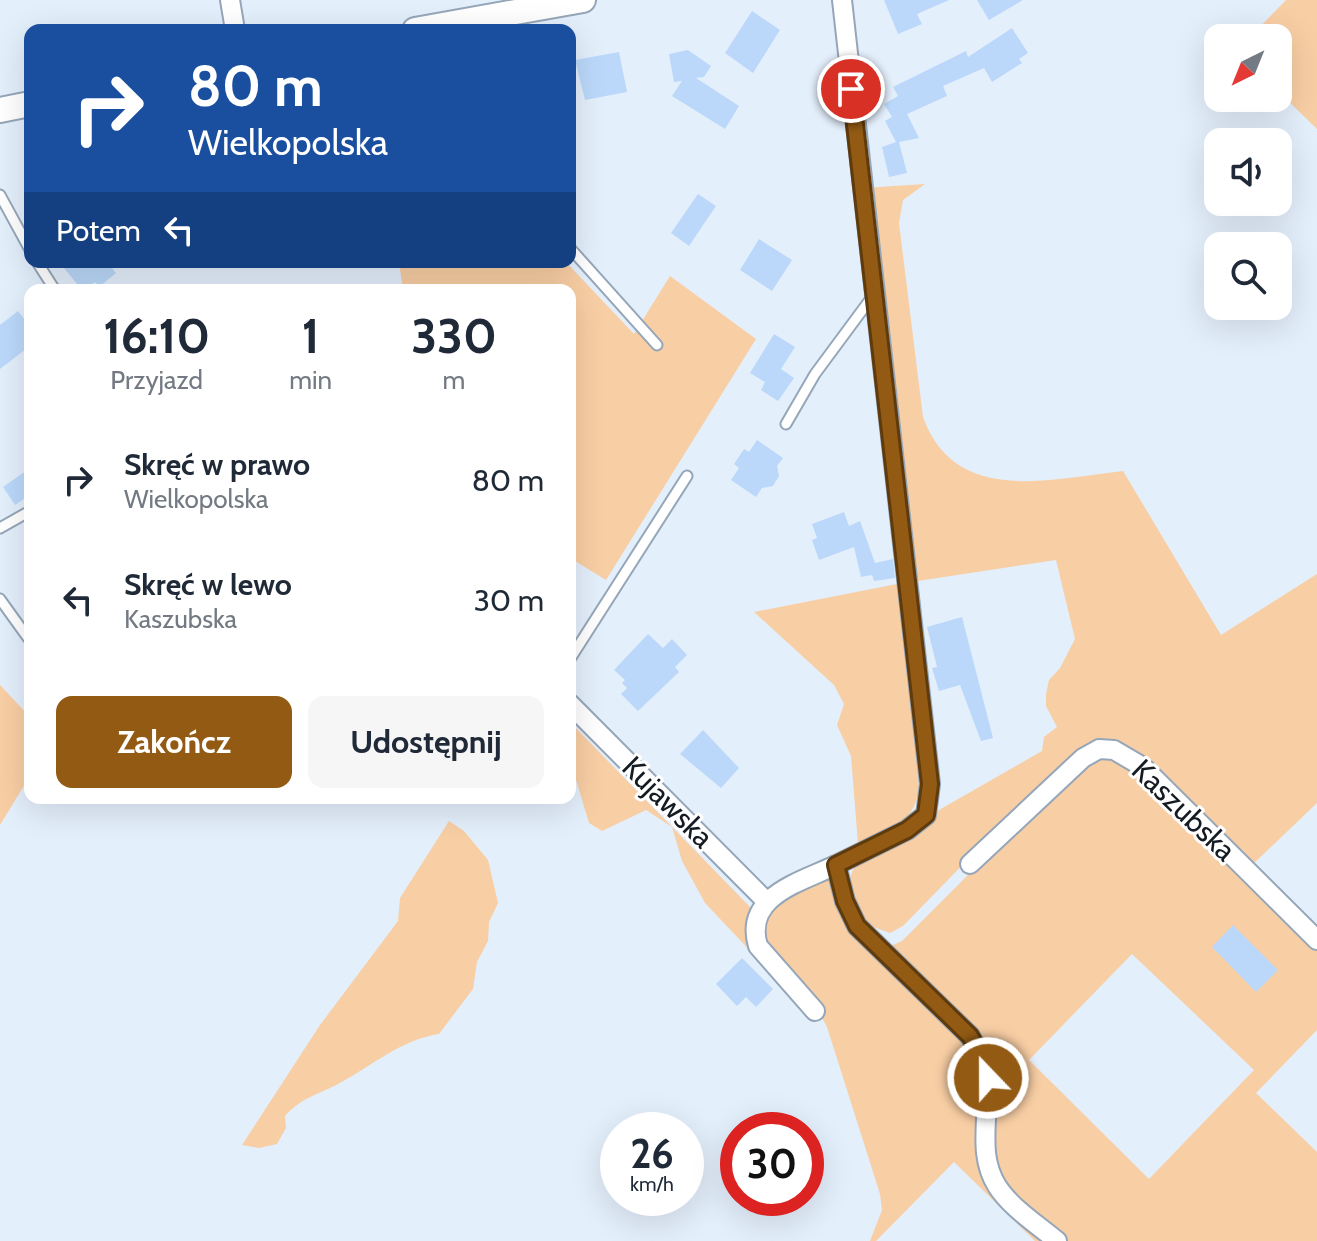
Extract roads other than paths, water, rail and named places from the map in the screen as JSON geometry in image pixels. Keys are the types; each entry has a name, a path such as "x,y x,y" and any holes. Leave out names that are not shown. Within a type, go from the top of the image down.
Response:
{"street":[{"path":"230,0 234,24"},
{"path":"470,24 583,0"},
{"path":"815,1011 758,946 754,933 756,918 765,900 907,830 926,815 930,784 872,297 842,0"},
{"path":"0,110 24,105"},
{"name":"Kujawska","path":"576,710 765,900"},
{"name":"Kaszubska","path":"970,864 1075,765 1099,749 1114,750 1125,754 1161,784 1317,940"},
{"path":"836,865 845,901 857,926 970,1036 980,1053 989,1091 986,1159 991,1175 999,1189 1057,1241"}],"lane":[{"path":"0,195 24,239"},
{"path":"576,255 657,345"},
{"path":"786,424 815,374 872,297"},
{"path":"576,650 687,476"},
{"path":"0,528 24,514"},
{"path":"0,599 24,631"}]}
